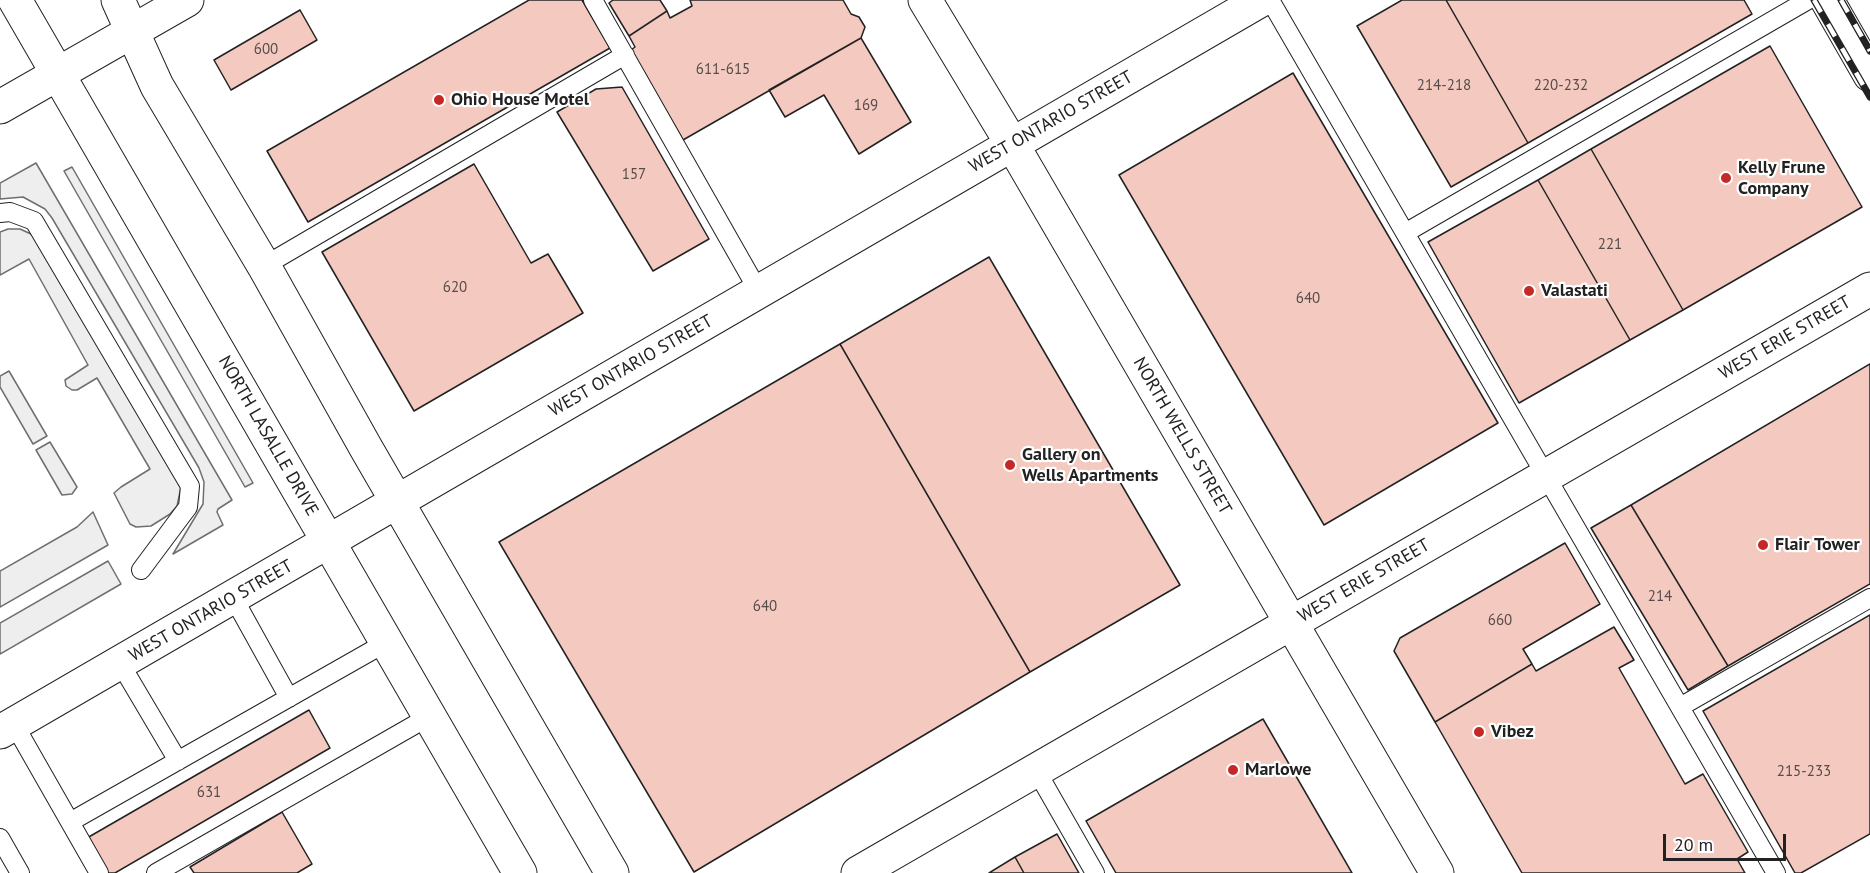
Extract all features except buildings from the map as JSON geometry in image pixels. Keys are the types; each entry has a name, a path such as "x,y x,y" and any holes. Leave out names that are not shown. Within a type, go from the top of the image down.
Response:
{"main road":[{"name":"NORTH LASALLE DRIVE","path":"15,0 520,873"},
{"path":"118,0 157,86 264,266 612,873"},
{"path":"0,107 187,0"},
{"name":"NORTH WELLS STREET","path":"925,0 1012,144 1437,873"},
{"name":"WEST ONTARIO STREET","path":"7,728 1261,0"},
{"path":"1827,0 1870,75"},
{"name":"WEST ERIE STREET","path":"858,873 1870,289"}],"lane":[{"path":"593,0 759,292"},
{"path":"1270,0 1776,873"},
{"path":"1405,233 1808,0"},
{"path":"264,266 625,56"},
{"path":"0,213 10,212 34,221 190,486 188,507 141,570"},
{"path":"233,597 289,698"},
{"path":"1680,707 1870,598"},
{"path":"70,822 387,642"},
{"path":"120,663 178,761"},
{"path":"156,873 430,716"},
{"path":"7,728 70,822 99,873"},
{"path":"1036,770 1095,873"},
{"path":"0,838 20,873"}],"shaded area":[{"path":"36,163 232,500 218,509 217,512 223,525 173,554 203,504 204,482 199,468 52,218 45,209 23,197 0,199 0,183"},
{"path":"72,167 253,483 245,487 64,171"},
{"path":"20,229 33,235 181,487 177,506 170,514 151,526 136,527 130,524 114,493 150,469 97,378 77,390 66,386 65,380 88,365 29,259 0,275 0,232"},
{"path":"9,371 47,436 33,444 0,387 0,376"},
{"path":"50,442 77,487 72,494 62,495 36,450"},
{"path":"93,512 108,545 0,607 0,571 77,527"},
{"path":"108,561 121,584 0,654 0,623"}],"railway":[{"path":"1814,0 1870,97"},
{"path":"1841,0 1870,51"}],"place":[{"name":"Ohio House Motel","path":"439,100"},
{"name":"Kelly Frune Company","path":"1726,178"},
{"name":"Valastati","path":"1529,291"},
{"name":"Gallery on Wells Apartments","path":"1010,465"},
{"name":"Flair Tower","path":"1763,545"},
{"name":"Vibez","path":"1479,732"},
{"name":"Marlowe","path":"1233,770"}]}
